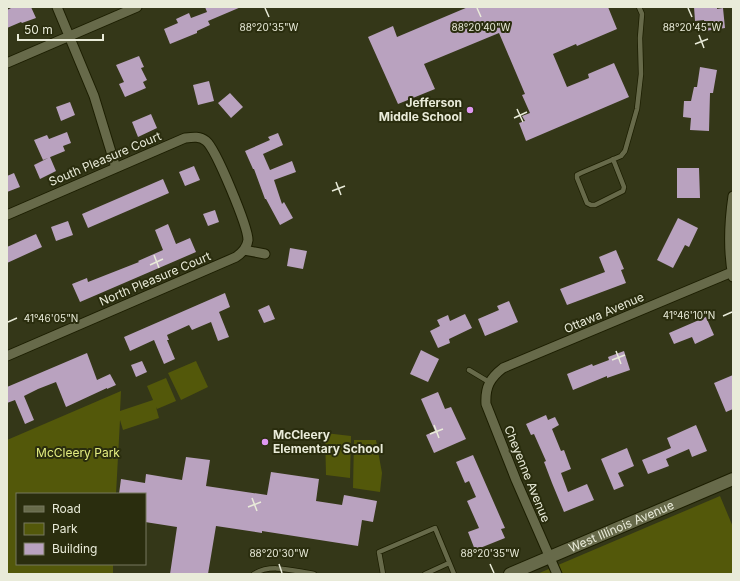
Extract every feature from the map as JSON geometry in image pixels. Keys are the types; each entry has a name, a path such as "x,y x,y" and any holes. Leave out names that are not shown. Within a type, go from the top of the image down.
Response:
{"main road":[{"name":"West Illinois Avenue","path":"510,574 733,479"}],"street":[{"path":"57,7 94,96 116,168"},
{"path":"7,63 137,7"},
{"name":"South Pleasure Court","path":"7,215 186,138 192,137 203,139 212,148 245,224 248,241 244,250"},
{"path":"732,275 730,252 731,209 733,196"},
{"path":"244,250 265,254"},
{"name":"North Pleasure Court","path":"7,356 236,257 244,250"},
{"name":"Ottawa Avenue","path":"489,382 495,373 503,368 732,275"},
{"name":"Cheyenne Avenue","path":"489,382 485,392 486,404 557,574"}],"lane":[{"path":"613,159 624,187 623,191 595,205 587,203 577,175 613,159 621,156 625,151 637,109 641,74 640,38 642,14 639,7"},
{"path":"469,370 489,382"},
{"path":"383,574 379,552 435,528 454,574"},
{"path":"425,574 450,563"},
{"path":"254,574 264,569 271,568 314,574"}],"green space":[{"path":"196,361 208,387 181,400 168,373"},
{"name":"McCleery Park","path":"166,378 176,401 157,409 156,407 159,418 123,430 120,420 116,493 16,493 16,565 113,565 113,574 7,574 7,440 121,391 120,411 153,400 147,386"},
{"path":"325,433 351,436 350,478 326,475"},
{"path":"354,440 376,440 382,473 380,492 353,488"},
{"path":"720,496 733,527 733,574 537,574"}],"building":[{"path":"13,7 31,7 36,18 7,28 7,10"},
{"path":"205,7 241,7 208,21 210,25 197,31 197,33 170,44 164,29 178,23 176,19 189,13 191,18 207,12"},
{"path":"468,7 608,7 617,29 577,46 576,44 553,54 567,87 589,78 588,74 614,63 629,97 526,141 519,123 525,121 522,116 530,113 522,95 525,94 499,33 424,64 435,89 398,104 368,37 393,26 397,37"},
{"path":"694,7 717,7 717,9 723,8 725,28 705,31 704,20 695,21"},
{"path":"139,56 144,67 141,68 147,80 143,82 146,88 125,97 119,84 124,82 116,65"},
{"path":"700,67 717,70 713,93 710,93 709,131 690,130 691,118 683,117 684,101 691,101 694,87 697,87"},
{"path":"209,81 214,101 198,105 193,85"},
{"path":"230,93 243,107 231,118 218,103"},
{"path":"70,102 75,115 61,121 56,107"},
{"path":"151,114 157,128 138,137 132,122"},
{"path":"67,132 71,143 63,146 65,151 43,160 34,140 47,135 49,139"},
{"path":"278,133 283,145 263,154 270,170 292,161 296,172 274,180 282,204 284,202 293,218 280,225 265,199 254,169 245,151 270,140 268,137"},
{"path":"50,157 56,171 40,179 34,165"},
{"path":"194,166 200,180 185,186 179,172"},
{"path":"677,168 699,168 700,198 677,198"},
{"path":"14,173 20,187 7,192 7,176"},
{"path":"163,179 169,193 88,228 82,214"},
{"path":"215,210 219,222 208,226 203,214"},
{"path":"678,218 698,228 689,247 685,245 673,268 657,260"},
{"path":"68,221 73,235 56,241 51,227"},
{"path":"168,224 176,244 190,238 196,252 80,302 72,284 87,278 88,282 139,262 138,261 163,250 155,230"},
{"path":"36,234 42,247 7,263 7,247"},
{"path":"290,248 307,251 303,269 287,266"},
{"path":"616,250 624,269 621,270 626,283 567,305 560,289 605,272 599,257"},
{"path":"225,293 230,307 219,312 229,337 218,341 211,322 192,330 189,325 167,335 169,340 167,340 175,359 164,364 154,340 130,351 124,337"},
{"path":"509,301 518,322 485,336 478,319 499,310 497,306"},
{"path":"269,305 275,319 264,323 258,310"},
{"path":"465,314 472,328 449,339 450,343 438,348 430,331 440,326 437,320 448,315 450,321"},
{"path":"706,317 714,335 695,344 692,337 674,344 669,333"},
{"path":"421,350 439,359 428,382 410,374"},
{"path":"624,351 630,370 607,378 607,376 573,390 567,374 592,364 593,366 609,360 608,357"},
{"path":"87,353 97,380 110,374 116,385 66,407 56,382 38,389 24,396 34,420 25,424 15,400 7,403 7,387"},
{"path":"142,361 147,372 136,377 131,365"},
{"path":"733,375 733,409 726,412 714,383"},
{"path":"438,392 445,409 451,407 466,439 434,453 426,435 435,431 421,399"},
{"path":"546,415 548,420 555,417 559,425 552,429 561,451 564,450 571,469 561,473 568,492 587,484 594,500 564,512 544,462 546,461 534,434 531,435 526,424"},
{"path":"696,425 707,451 692,457 689,449 666,459 669,466 648,474 642,460 671,448 667,438"},
{"path":"627,448 634,466 618,473 624,486 614,490 601,459"},
{"path":"473,455 505,528 501,529 505,538 475,550 468,532 479,528 467,501 476,497 469,481 465,483 456,462"},
{"path":"186,457 210,460 206,486 267,495 271,472 319,479 316,501 342,505 344,495 377,501 373,522 362,520 358,546 262,531 262,533 216,526 208,574 170,574 177,527 146,522 146,493 119,493 121,479 145,483 146,474 182,480"}],"place":[{"name":"Jefferson Middle School","path":"470,110"},
{"name":"McCleery Elementary School","path":"265,442"}]}
